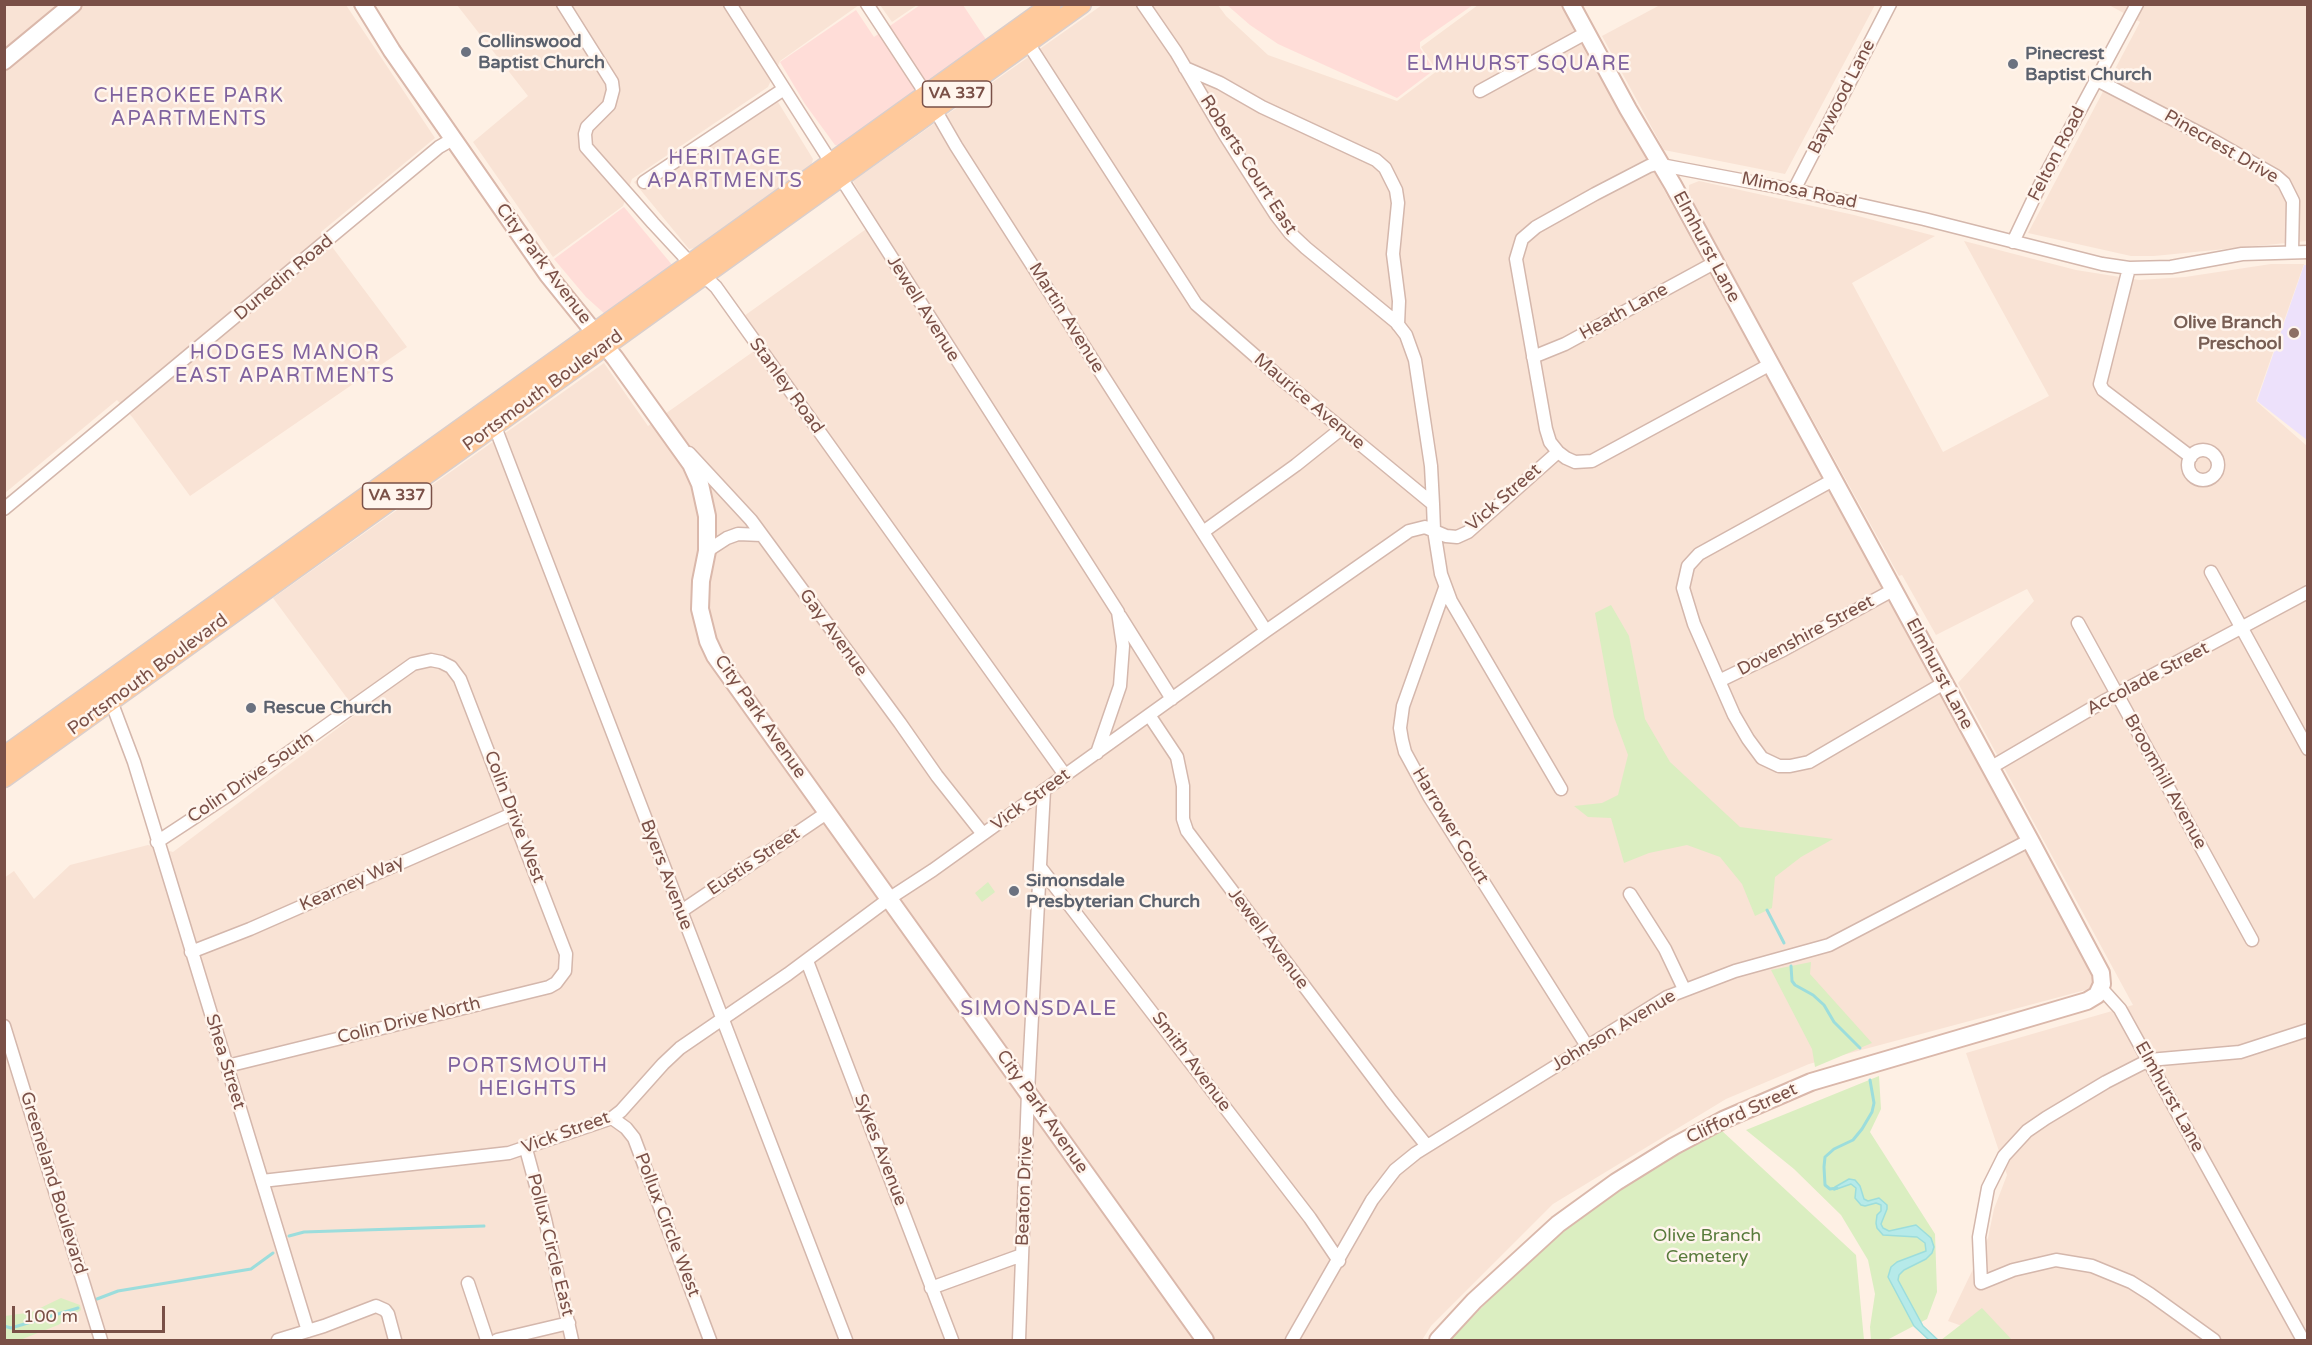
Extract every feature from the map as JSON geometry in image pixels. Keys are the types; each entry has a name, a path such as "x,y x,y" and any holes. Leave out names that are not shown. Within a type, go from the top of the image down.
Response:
{"main road":[{"name":"Portsmouth Boulevard","path":"1024,35 1052,4"},
{"name":"Portsmouth Boulevard","path":"4,756 105,694 1024,35 1082,4"},
{"name":"Portsmouth Boulevard","path":"4,778 105,694"}],"street":[{"path":"4,62 73,4"},
{"name":"City Park Avenue","path":"363,4 392,51 548,275 600,340 691,464 704,498 707,516 707,551 699,594 700,609 708,641 715,656 1205,1341"},
{"name":"Stanley Road","path":"563,4 612,82 613,90 609,105 587,127 584,140 586,147 716,287 1065,775"},
{"name":"Jewell Avenue","path":"730,4 1172,699"},
{"name":"Martin Avenue","path":"867,4 1266,631"},
{"name":"Roberts Court East","path":"1143,4 1290,233 1398,325 1406,335 1415,360 1431,466 1433,504"},
{"name":"Elmhurst Lane","path":"1571,4 2030,840 2101,973 2101,988 2120,1009 2303,1341"},
{"name":"Baywood Lane","path":"1794,190 1890,4"},
{"name":"Felton Road","path":"2013,242 2095,79 2137,4"},
{"path":"1480,91 1586,33"},
{"name":"Maurice Avenue","path":"1024,35 1196,304 1341,429 1433,504"},
{"path":"1185,68 1220,82 1262,107 1376,160 1385,168 1392,179 1398,203 1393,254 1399,301 1398,325"},
{"name":"Pinecrest Drive","path":"2095,79 2210,138 2276,176 2284,183 2293,201 2292,252"},
{"path":"644,182 784,89"},
{"name":"Dunedin Road","path":"4,509 439,147 453,139"},
{"name":"Mimosa Road","path":"1558,452 1550,442 1545,429 1516,259 1522,239 1536,227 1649,166 1661,165 1794,190 1919,217 2102,264 2129,268 2170,267 2242,254 2307,252"},
{"name":"Heath Lane","path":"1533,357 1565,344 1714,263"},
{"path":"2129,268 2100,384 2103,390 2191,457"},
{"name":"Vick Street","path":"261,1181 500,1155 526,1149 612,1118 680,1048 807,961 890,898 933,870 1409,531 1419,527 1434,530 1446,536 1457,537 1468,532 1558,452 1575,462 1592,461 1769,365"},
{"name":"Byers Avenue","path":"491,418 846,1341"},
{"path":"1203,532 1296,465 1341,429"},
{"name":"Gay Avenue","path":"674,440 705,468 762,535 937,776 983,834"},
{"path":"1833,480 1699,554 1688,567 1683,588 1694,624 1734,716 1758,753 1769,763 1790,766 1809,762 1944,683"},
{"path":"1433,504 1434,530 1445,588 1562,789"},
{"path":"707,551 727,537 750,533 762,535"},
{"path":"2211,572 2307,749"},
{"name":"Harrower Court","path":"1445,588 1403,706 1400,728 1403,746 1429,796 1587,1046"},
{"name":"Dovenshire Street","path":"1719,681 1783,650 1893,590"},
{"name":"Accolade Street","path":"1990,768 2117,694 2307,592"},
{"name":"Jewell Avenue","path":"1097,753 1120,686 1123,646 1118,612"},
{"name":"Broomhill Avenue","path":"2078,623 2252,940"},
{"name":"Colin Drive South","path":"157,842 239,788 413,664 431,660 441,662 457,674 462,684"},
{"name":"Colin Drive West","path":"462,684 565,950"},
{"name":"Shea Street","path":"105,694 134,762 308,1331"},
{"name":"Jewell Avenue","path":"1149,715 1177,757 1183,786 1183,819 1187,831 1427,1146"},
{"name":"Beaton Drive","path":"1019,1341 1028,1092 1044,790"},
{"name":"Eustis Street","path":"680,912 828,812"},
{"name":"Kearney Way","path":"191,952 512,814"},
{"name":"Johnson Avenue","path":"1292,1341 1383,1185 1410,1157 1667,997 1735,971 1830,945 2030,840"},
{"name":"Smith Avenue","path":"1040,867 1310,1218 1339,1261"},
{"path":"1630,894 1665,949 1684,990"},
{"name":"Colin Drive North","path":"227,1066 549,987 556,983 565,971 567,963 565,950"},
{"name":"Sykes Avenue","path":"807,961 952,1341"},
{"name":"Clifford Street","path":"1438,1341 1474,1301 1558,1224 1616,1182 1674,1146 1723,1120 1811,1082 2087,1001 2101,988"},
{"name":"Greeneland Boulevard","path":"4,1026 101,1341"},
{"path":"2214,1341 2131,1282 2092,1266 2056,1260 2013,1270 1981,1282 1978,1261 1981,1221 1988,1188 2004,1156 2028,1131 2106,1082 2149,1060 2240,1052 2307,1030"},
{"name":"Pollux Circle West","path":"612,1118 626,1128 633,1138 710,1341"},
{"name":"Pollux Circle East","path":"526,1149 545,1219 572,1341"},
{"path":"932,1288 1022,1256"},
{"path":"468,1284 487,1341"},
{"path":"278,1341 376,1306 388,1314 395,1341"},
{"path":"497,1341 568,1323"}],"shaded area":[{"path":"1562,4 2095,976 2093,988 1809,1064 1726,1099 1553,1204 1431,1326 1422,1340 5,1340 4,878 14,871 34,899 70,865 148,845 173,852 358,713 273,598 604,363 648,426 764,344 744,316 876,222 853,181 1102,5 1218,5 1226,16 1268,55 1397,101 1437,71 1421,47 1478,5"},
{"path":"5,5 346,5 435,138 321,232 407,347 190,496 133,418 117,400 5,493"},
{"path":"457,5 859,5 780,61 768,87 632,179 623,206 553,257 473,142 528,96"},
{"path":"880,5 917,5 892,22"},
{"path":"920,5 963,5 987,41 839,146 835,145 805,104 780,62 856,10 874,37"},
{"path":"1227,5 1473,5 1420,42 1420,48 1434,70 1397,98 1278,44 1250,25"},
{"path":"1660,5 1875,5 1785,174 1664,150 1602,36"},
{"path":"2109,5 2307,5 2307,241 2154,256 2131,256 2028,233 2140,22"},
{"path":"770,89 813,159 811,166 696,248 689,249 634,182"},
{"path":"1699,181 1854,215 1935,236 1852,283 1943,452 2049,396 1964,241 2076,270 2139,280 2185,277 2271,264 2304,264 2256,401 2307,446 2307,1340 1992,1340 1979,1332 1948,1321 1988,1238 1994,1209 2007,1175 1966,1053 2133,1005 1958,683 2034,601 2027,589 1936,635 1902,575 1899,576 1689,195 1689,185"},
{"path":"624,207 673,266 606,315 586,297 554,259"},
{"name":"Olive Branch Preschool","path":"2304,265 2308,265 2307,440 2257,401"}],"green space":[{"path":"1611,605 1629,636 1645,719 1670,762 1740,827 1833,839 1801,857 1775,877 1772,908 1755,916 1742,884 1720,857 1687,845 1649,853 1624,863 1611,818 1588,817 1574,806 1602,803 1618,795 1628,755 1614,717 1595,613"},
{"path":"988,882 995,892 982,902 975,893"},
{"path":"1811,962 1810,974 1872,1043 1815,1067 1812,1049 1771,970"},
{"path":"1879,1076 1881,1109 1870,1132 1935,1234 1937,1292 1927,1319 1887,1340 1871,1340 1870,1327 1875,1294 1868,1260 1841,1215 1794,1169 1746,1130"},
{"name":"Olive Branch Cemetery","path":"1721,1130 1856,1255 1864,1340 1450,1340 1536,1252 1635,1179"},
{"path":"61,1298 80,1305 81,1310 58,1325 20,1340 5,1340 5,1316 32,1312"},
{"path":"1982,1308 2012,1340 1941,1340 1954,1330"}],"water":[{"path":"1849,1179 1855,1180 1860,1186 1864,1199 1868,1201 1879,1198 1887,1205 1881,1224 1883,1228 1889,1231 1916,1225 1931,1238 1934,1247 1932,1253 1926,1259 1904,1270 1898,1280 1923,1326 1938,1340 1929,1340 1914,1326 1888,1277 1891,1267 1897,1262 1926,1251 1925,1243 1917,1237 1883,1235 1876,1223 1881,1205 1876,1203 1861,1205 1855,1198 1856,1188 1851,1184 1834,1190 1835,1187"}],"waterway":[{"path":"1767,910 1784,943"},
{"path":"1791,966 1792,981 1795,985 1813,995 1824,1005 1834,1022 1860,1048"},
{"path":"1837,1188 1830,1189 1825,1185 1825,1157 1834,1149 1853,1140 1872,1112 1874,1103 1870,1080"},
{"path":"289,1236 304,1232 484,1226"},
{"path":"97,1299 118,1291 251,1269 273,1253"},
{"path":"4,1326 11,1328 78,1308"}],"place":[{"name":"Collinswood Baptist Church","path":"466,52"},
{"name":"Pinecrest Baptist Church","path":"2013,64"},
{"name":"Olive Branch Preschool","path":"2294,333"},
{"name":"Rescue Church","path":"251,708"},
{"name":"Simonsdale Presbyterian Church","path":"1014,891"}],"district":[{"name":"ELMHURST SQUARE","path":"1519,65"},
{"name":"CHEROKEE PARK APARTMENTS","path":"189,108"},
{"name":"HERITAGE APARTMENTS","path":"725,170"},
{"name":"HODGES MANOR EAST APARTMENTS","path":"285,366"},
{"name":"SIMONSDALE","path":"1039,1009"},
{"name":"PORTSMOUTH HEIGHTS","path":"528,1078"}]}
